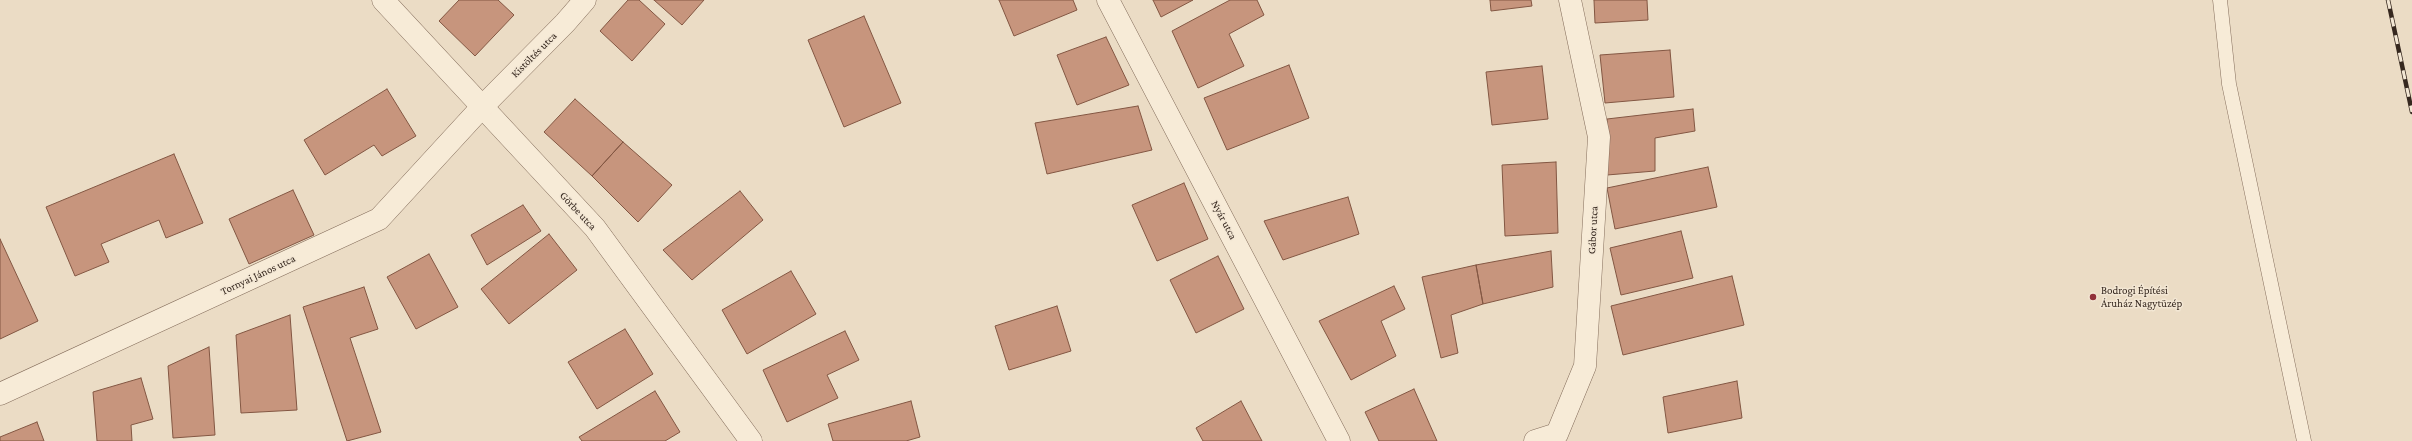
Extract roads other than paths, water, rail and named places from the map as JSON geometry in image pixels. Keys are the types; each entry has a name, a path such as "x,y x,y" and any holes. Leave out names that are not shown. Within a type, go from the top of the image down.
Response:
{"street":[{"name":"Görbe utca","path":"383,0 481,108 595,228 751,441"},
{"name":"Kistöltés utca","path":"481,108 565,23 585,0"},
{"name":"Nyár utca","path":"1108,0 1339,441"},
{"name":"Gábor utca","path":"1535,441 1557,434 1585,366 1599,137 1570,0"},
{"name":"Tornyai János utca","path":"0,394 379,219 481,108"}],"lane":[{"path":"2220,0 2229,84 2304,441"}],"railway":[{"path":"2388,0 2412,112"}],"place":[{"name":"Bodrogi Építési Áruház Nagytüzép","path":"2093,297"}]}
